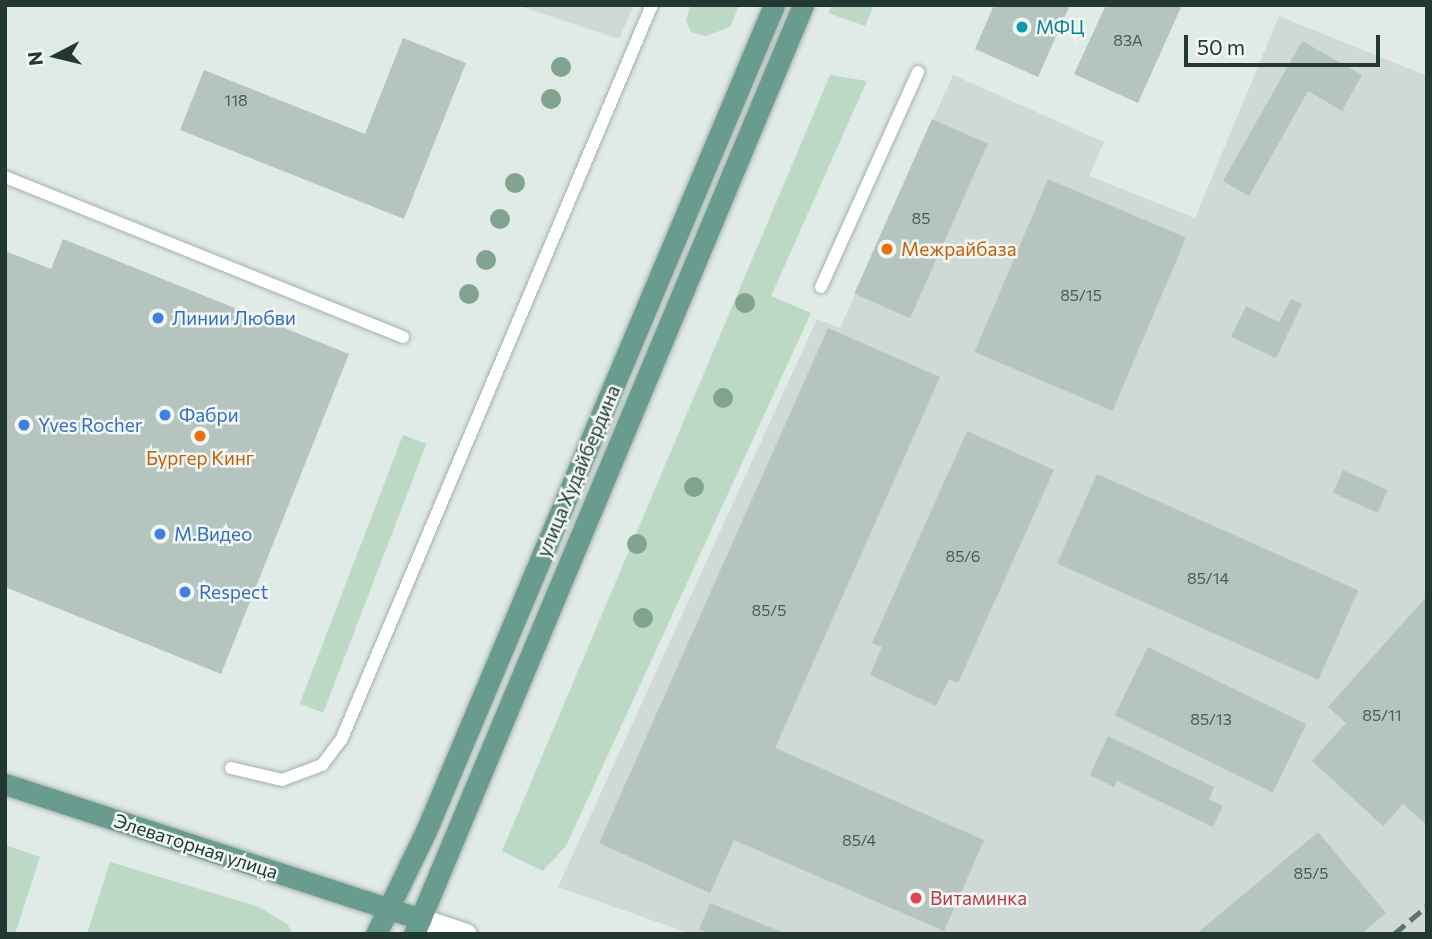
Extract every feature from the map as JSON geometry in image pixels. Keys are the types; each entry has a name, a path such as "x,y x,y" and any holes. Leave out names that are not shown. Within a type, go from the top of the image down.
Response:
{"main road":[{"name":"улица Худайбердина","path":"376,934 431,818 774,5"},
{"name":"улица Худайбердина","path":"417,926 803,5"},
{"name":"Элеваторная улица","path":"5,784 388,907 417,926"},
{"path":"417,926 466,934"}],"lane":[{"path":"230,768 282,779 322,765 342,738 652,5"},
{"path":"821,287 918,72"},
{"path":"5,177 403,337"}],"shaded area":[{"path":"517,5 634,5 619,39"},
{"path":"1279,16 1427,76 1427,934 691,934 558,887 817,319 840,328 953,75 1104,142 1089,176 1195,218"}],"green space":[{"path":"690,5 739,5 730,27 706,36 691,32 686,21"},
{"path":"832,5 874,5 865,26 828,13"},
{"path":"830,75 867,81 771,296 811,313 566,846 543,871 502,851"},
{"path":"403,435 426,444 323,713 300,704"},
{"path":"5,845 40,857 15,934 5,934"},
{"path":"110,862 259,907 287,924 293,934 87,934"}],"building":[{"name":"МФЦ","path":"994,5 1070,5 1038,77 975,49"},
{"path":"1106,5 1182,5 1138,103 1074,74"},
{"path":"403,38 466,63 404,219 180,130 204,70 365,134"},
{"path":"1302,41 1362,75 1342,111 1308,91 1249,196 1223,181"},
{"path":"932,119 988,144 910,318 854,293"},
{"path":"1048,179 1186,238 1113,411 975,352"},
{"name":"Фабри","path":"63,239 349,354 221,674 5,587 5,251 51,269"},
{"path":"1291,299 1302,304 1276,358 1231,337 1246,306 1279,322"},
{"path":"828,328 940,377 775,748 984,840 944,931 734,840 710,893 599,843"},
{"path":"967,431 1054,470 958,683 949,679 936,706 870,675 882,647 872,643"},
{"path":"1343,470 1388,490 1378,513 1333,493"},
{"path":"1097,474 1358,590 1318,680 1057,564"},
{"path":"1427,596 1427,825 1403,804 1383,826 1312,761 1346,723 1328,707"},
{"path":"1148,647 1306,724 1273,792 1115,715"},
{"path":"1108,736 1214,787 1209,799 1223,806 1213,827 1117,781 1114,787 1090,775"},
{"path":"1318,832 1386,913 1361,934 1196,934"},
{"path":"710,903 787,934 710,934 699,929"}],"railway":[{"path":"1394,934 1427,906"}],"place":[{"name":"МФЦ","path":"1022,27"},
{"name":"Межрайбаза","path":"887,249"},
{"name":"Линии Любви","path":"158,318"},
{"name":"Фабри","path":"165,415"},
{"name":"Yves Rocher","path":"24,425"},
{"name":"Бургер Кинг","path":"200,436"},
{"name":"М.Видео","path":"160,534"},
{"name":"Respect","path":"185,592"},
{"name":"Витаминка","path":"916,898"}]}
